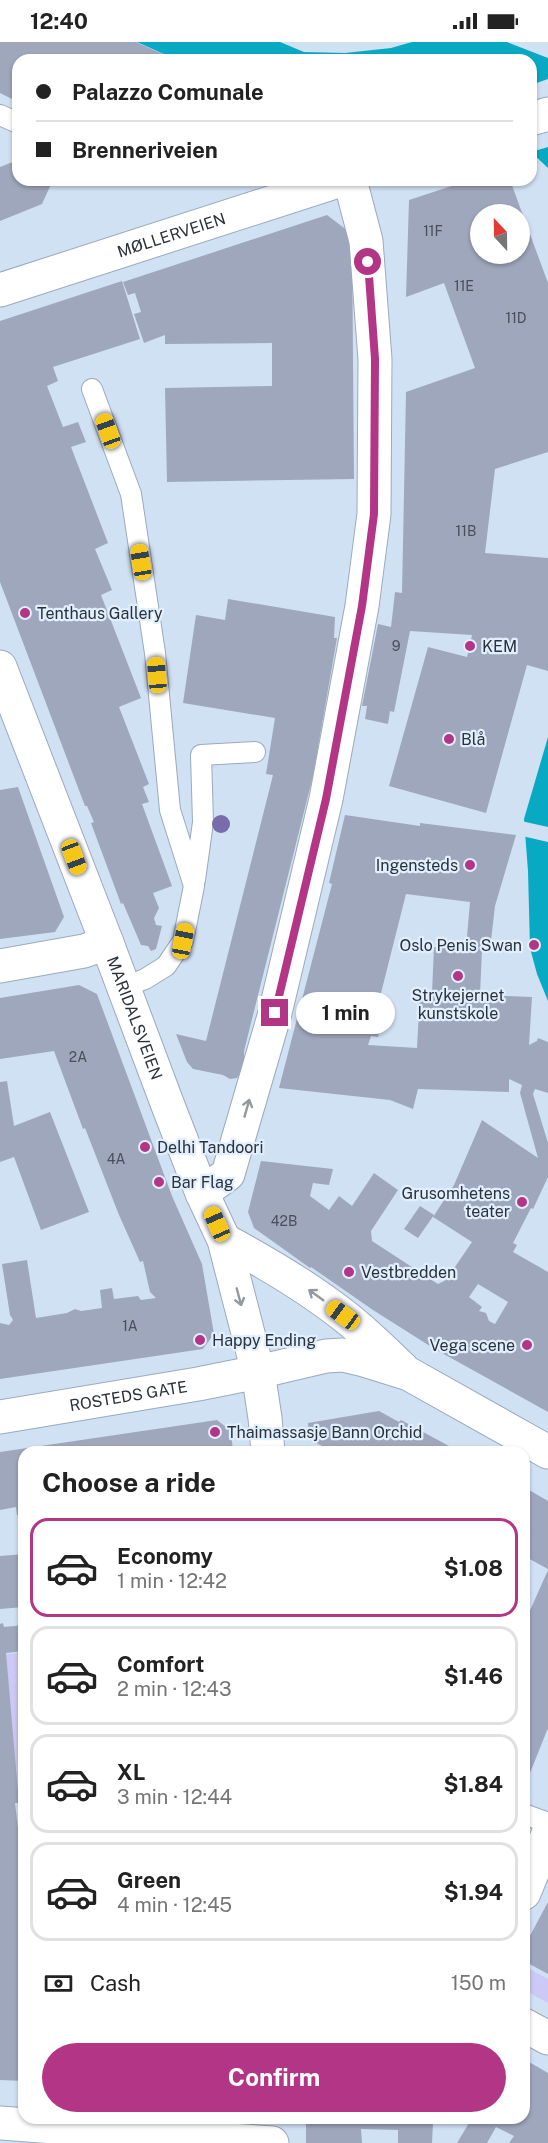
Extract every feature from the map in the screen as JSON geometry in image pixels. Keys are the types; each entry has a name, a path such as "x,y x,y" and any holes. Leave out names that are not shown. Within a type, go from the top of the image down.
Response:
{"street":[{"path":"202,1192 216,1185 228,1174 275,1013 326,799 362,606 374,514 375,359 366,242 352,186"},
{"name":"MØLLERVEIEN","path":"0,290 291,188"},
{"name":"MARIDALSVEIEN","path":"0,668 202,1192 224,1240 258,1372 267,1446"},
{"path":"0,966 84,951 107,943"},
{"path":"224,1240 271,1265 309,1290 343,1315 409,1374 548,1452"},
{"name":"ROSTEDS GATE","path":"0,1417 198,1384 308,1359 344,1355 409,1374"},
{"path":"530,1878 548,1834"},
{"path":"530,2028 548,2038"},
{"path":"0,2123 272,2143 273,2124"}],"lane":[{"path":"92,389 131,494 155,653 171,810 194,886"},
{"path":"124,987 145,979 166,966 183,941 203,822 201,755 255,752"},
{"path":"530,1816 548,1823"}],"shaded area":[{"path":"18,1653 18,1800 14,1801 3,1655"},
{"path":"16,1827 18,1827 18,1944 15,1928"},
{"path":"530,1969 548,1979 548,2003 530,1993"}],"water":[{"path":"137,42 280,42 304,52 345,53 391,48 412,42 507,42 548,58 548,168 537,158 537,54 164,54"},
{"path":"548,737 548,1001 530,948 524,819"}],"pier":[{"path":"548,79 548,147 537,150 537,83"},
{"path":"521,821 548,827 548,842 522,836"}],"building":[{"path":"0,42 136,42 163,54 12,54 12,99 0,93"},
{"path":"12,162 12,186 50,186 42,204 0,221 0,167"},
{"path":"452,186 512,186 519,204 470,204 470,264 530,264 530,234 548,283 548,452 495,469 485,553 548,558 548,671 527,665 486,813 389,786 428,647 467,657 472,635 410,631 394,712 390,711 388,724 365,719 367,706 362,706 378,624 391,627 395,592 402,593 406,392 475,368 444,283 406,297 409,200"},
{"path":"327,215 352,234 354,479 167,482 165,388 272,386 272,343 165,344 165,335 144,343 134,314 141,312 135,293 128,295 123,282"},
{"path":"122,281 140,339 53,367 58,381 47,386 63,427 78,422 86,442 71,447 108,543 95,549 112,590 101,595 141,698 119,707 149,784 143,787 149,802 142,804 172,886 153,893 159,908 154,918 156,925 162,926 156,949 151,951 148,946 141,945 123,903 121,904 91,823 94,822 85,806 0,582 0,321"},
{"path":"228,599 335,617 334,638 337,638 313,776 244,1051 244,1060 240,1074 237,1078 230,1079 223,1075 193,1069 187,1062 176,1034 206,1041 273,775 266,774 275,718 183,703 196,615 225,620"},
{"path":"18,787 64,917 55,932 0,939 0,790"},
{"path":"345,815 420,826 420,823 516,835 495,906 490,949 482,949 480,995 532,997 529,1045 538,1038 548,1042 548,1093 535,1089 533,1094 548,1143 548,1177 513,1243 517,1245 513,1252 548,1272 548,1412 433,1348 310,1268 254,1228 248,1212 261,1161 333,1169 329,1185 313,1183 310,1196 329,1210 339,1196 352,1206 374,1173 398,1190 371,1231 372,1241 438,1284 446,1280 472,1242 433,1217 454,1185 482,1120 538,1158 520,1093 522,1085 509,1079 509,1092 418,1089 413,1109 390,1100 279,1088 332,884 329,883","holes":["406,894 470,902 466,948 434,947 432,993 420,993 417,1048 368,1045 371,1036 378,1037 386,1003 379,1001","478,1284 508,1302 495,1324 489,1321 486,1313 479,1311 482,1307 469,1297"]},
{"path":"79,985 97,994 172,1196 202,1264 214,1334 203,1349 0,1379 0,1323 9,1325 13,1320 10,1315 2,1264 27,1260 36,1318 67,1313 75,1309 81,1311 102,1308 100,1290 112,1288 114,1299 138,1296 141,1300 156,1298 150,1292 143,1261 140,1262 119,1215 54,1051 0,1059 0,998"},
{"path":"7,1081 14,1126 50,1112 89,1212 41,1230 14,1157 0,1162 0,1082"},
{"path":"420,1206 434,1215 418,1238 404,1229"},
{"path":"379,1411 449,1446 322,1446 309,1439 308,1423"},
{"path":"217,1420 231,1431 232,1446 41,1446"},
{"path":"18,1449 18,1515 16,1507 0,1510 0,1452"},
{"path":"530,1490 548,1501 548,1569 530,1559"},
{"path":"18,1554 18,1608 0,1609 0,1556"},
{"path":"548,1570 548,1728 530,1773 530,1610"},
{"path":"3,1623 4,1627 18,1626 18,1652 6,1653 18,1791 18,1803 15,1803 18,1828 18,2081 0,2080 0,1624"},
{"path":"548,1902 548,1974 530,1964 530,1936"},
{"path":"530,2062 548,2073 548,2143 509,2143 514,2136 496,2127 487,2143 457,2143 468,2124 530,2124"},
{"path":"306,2124 433,2124 432,2143 398,2143 398,2130 361,2129 362,2143 306,2143"}],"place":[{"name":"Tenthaus Gallery","path":"25,613"},
{"name":"KEM","path":"470,646"},
{"name":"Blå","path":"449,739"},
{"name":"Ingensteds","path":"470,865"},
{"name":"Oslo Penis Swan","path":"534,945"},
{"name":"Strykejernet kunstskole","path":"458,976"},
{"name":"Delhi Tandoori","path":"145,1147"},
{"name":"Bar Flag","path":"159,1182"},
{"name":"Grusomhetens teater","path":"522,1202"},
{"name":"Vestbredden","path":"349,1272"},
{"name":"Happy Ending","path":"200,1340"},
{"name":"Vega scene","path":"527,1345"},
{"name":"Thaimassasje Bann Orchid","path":"215,1432"}],"route":[{"path":"275,1013 326,799 362,606 374,514 375,359 368,262"}]}
